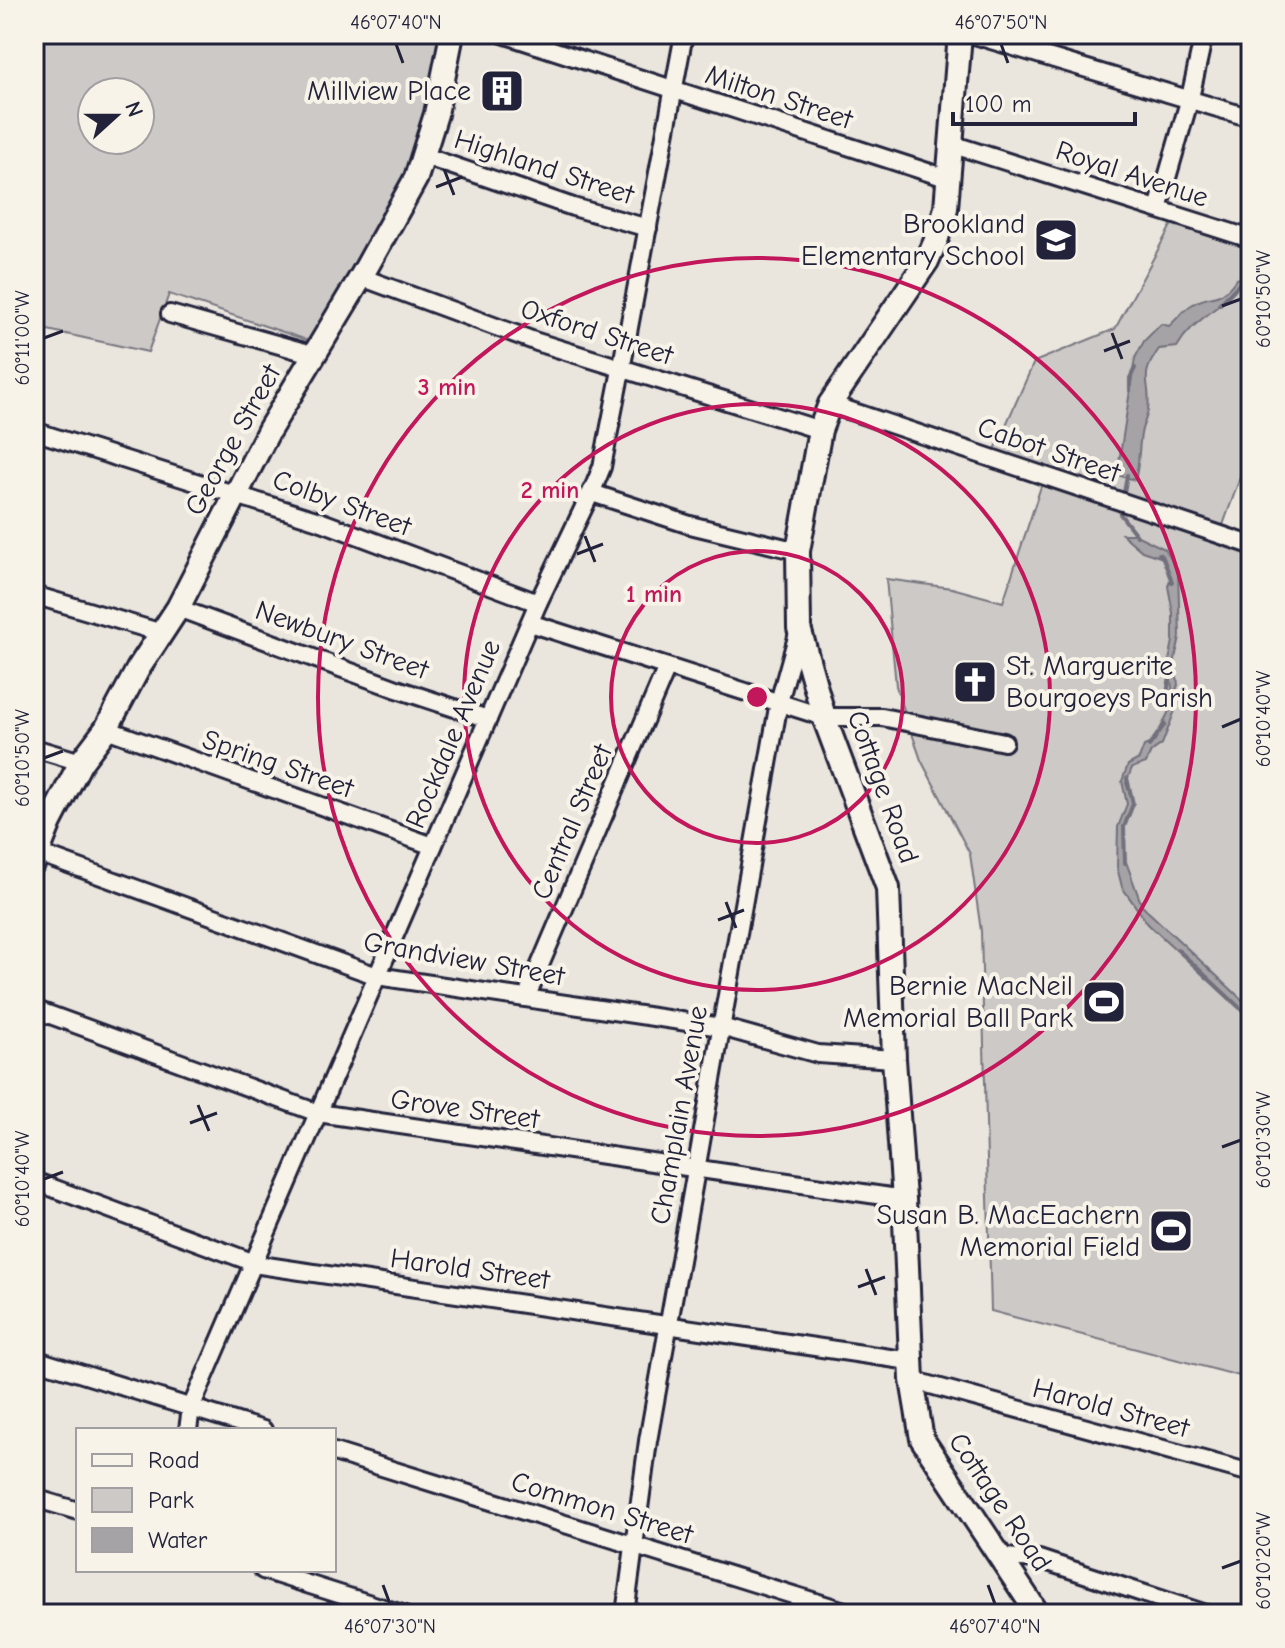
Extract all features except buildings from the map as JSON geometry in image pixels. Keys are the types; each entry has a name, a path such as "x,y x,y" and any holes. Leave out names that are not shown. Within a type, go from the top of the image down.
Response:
{"main road":[{"name":"George Street","path":"36,858 50,822 81,762 106,729 138,669 178,608 279,413 416,178 436,114 452,34"},
{"name":"Cottage Road","path":"960,34 946,208 927,261 830,404 820,430 798,551 799,628 824,717 888,888 911,1370 922,1439 1038,1614"}],"street":[{"name":"Milton Street","path":"503,34 949,179"},
{"name":"Rockdale Avenue","path":"188,1428 191,1408 253,1263 538,603 602,467 684,34"},
{"path":"971,34 1251,118"},
{"path":"1158,209 1190,98 1204,34"},
{"name":"Royal Avenue","path":"951,144 1251,239"},
{"name":"Highland Street","path":"424,156 573,207 648,228"},
{"name":"Oxford Street","path":"361,277 537,342 820,430"},
{"path":"170,314 315,355"},
{"name":"Cabot Street","path":"830,404 1251,545"},
{"name":"Colby Street","path":"34,431 322,522 538,603"},
{"path":"592,493 690,525 798,551"},
{"path":"34,595 162,633"},
{"name":"Newbury Street","path":"178,608 397,689 488,719"},
{"path":"530,623 824,717 882,717 1004,742"},
{"name":"Champlain Avenue","path":"625,1614 633,1545 695,1169 779,702 799,628"},
{"name":"Central Street","path":"526,998 667,667"},
{"name":"Spring Street","path":"106,729 433,846"},
{"path":"34,748 81,762"},
{"name":"Grandview Street","path":"36,858 377,976 721,1027 800,1051 842,1058 894,1059"},
{"name":"Grove Street","path":"34,1009 318,1113 904,1199"},
{"name":"Harold Street","path":"34,1181 253,1263 668,1325 911,1370 1251,1473"},
{"path":"34,1359 256,1428"},
{"name":"Common Street","path":"336,1453 854,1614"},
{"path":"34,1498 76,1510"},
{"path":"1002,1557 1039,1559 1206,1614"},
{"path":"269,1572 402,1614"}],"green space":[{"path":"34,34 444,34 417,155 358,264 310,341 169,294 148,352 34,327"},
{"path":"1180,209 1251,231 1251,447 1222,528 1251,539 1251,1379 991,1311 981,931 970,854 921,760 896,686 886,579 952,588 1003,602 1045,474 993,454 1034,362 1115,329"}],"water":[{"path":"1251,275 1251,289 1241,283 1190,329 1177,347 1159,349 1152,359 1147,374 1148,410 1135,480 1117,475 1135,358 1144,341 1161,324 1169,326 1193,304 1220,295 1236,279"},
{"path":"1122,534 1134,534 1165,549 1178,571 1180,637 1175,659 1178,685 1173,697 1176,708 1162,744 1151,752 1146,763 1132,768 1126,783 1133,804 1124,827 1124,856 1142,906 1251,1008 1251,1019 1148,924 1122,887 1117,867 1118,827 1127,804 1122,781 1128,765 1139,759 1144,746 1154,742 1171,707 1166,699 1172,689 1169,661 1173,613 1168,586 1171,576 1163,558 1142,551"}],"waterway":[{"path":"1219,305 1241,282 1251,289"},
{"path":"1130,391 1130,378 1135,368"},
{"path":"1123,498 1127,475"},
{"path":"1121,507 1120,514 1137,536"},
{"path":"1159,554 1172,582"},
{"path":"1169,703 1166,699 1171,670"},
{"path":"1149,746 1165,724"},
{"path":"1125,863 1124,827 1133,804 1127,778"},
{"path":"1177,949 1240,1008"}],"place":[{"name":"Millview Place","path":"502,91"},
{"name":"Brookland Elementary School","path":"1056,240"},
{"name":"St. Marguerite Bourgoeys Parish","path":"975,682"},
{"name":"Bernie MacNeil Memorial Ball Park","path":"1104,1002"},
{"name":"Susan B. MacEachern Memorial Field","path":"1171,1231"}]}
